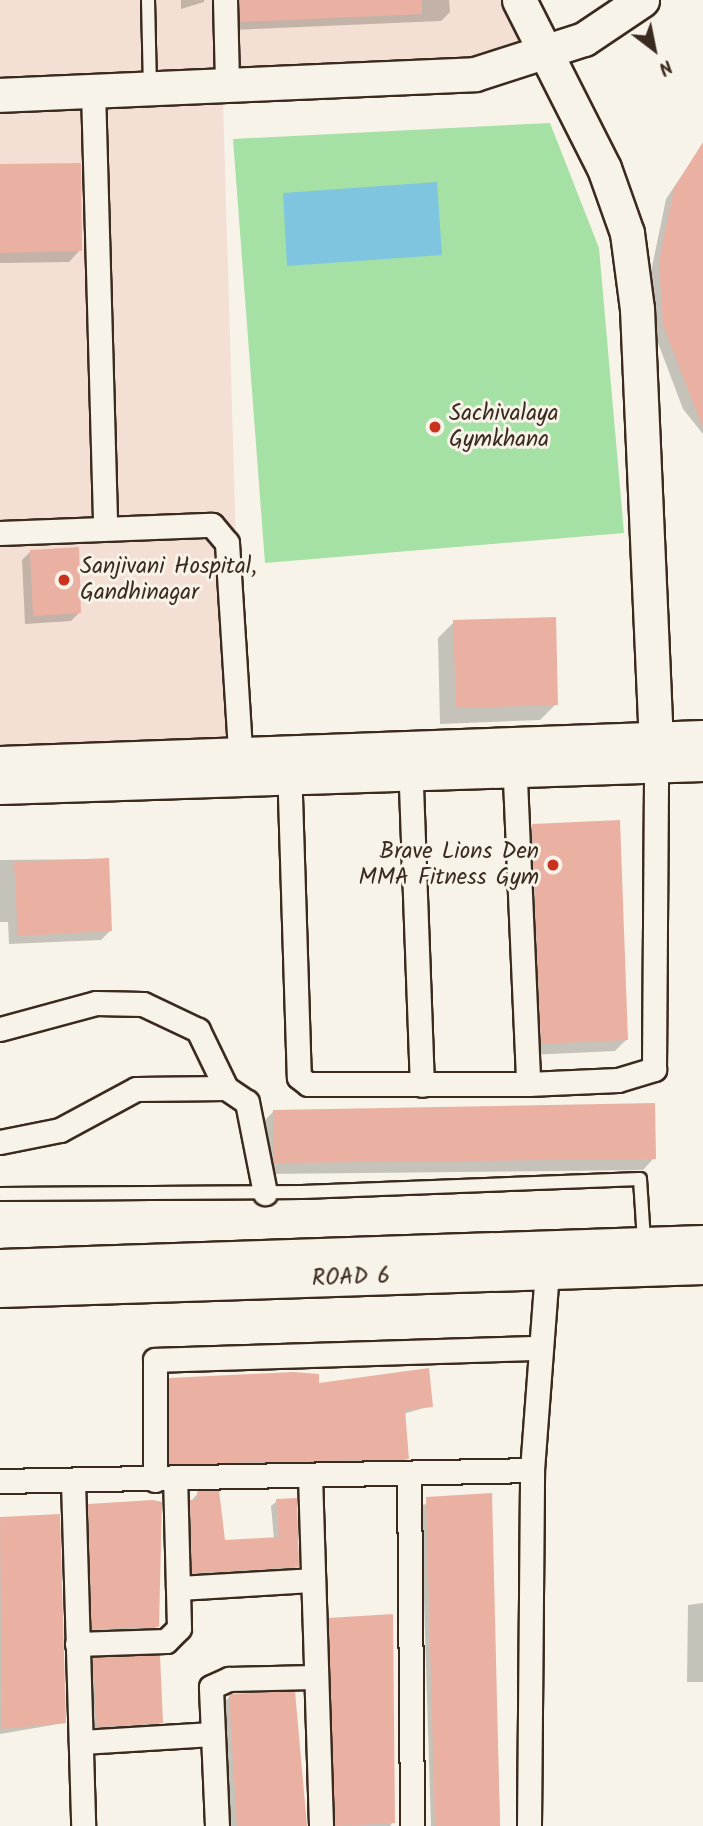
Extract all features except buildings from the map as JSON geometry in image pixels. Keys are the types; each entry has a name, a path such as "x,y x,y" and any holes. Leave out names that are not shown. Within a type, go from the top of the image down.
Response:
{"street":[{"path":"225,0 227,83"},
{"path":"289,764 299,1077 308,1084 528,1084 618,1080 654,1069 657,752 637,309 627,233 604,168 519,0"},
{"path":"544,50 613,0"},
{"path":"0,95 475,74 584,39 642,0"},
{"path":"93,90 105,527"},
{"path":"0,533 212,525 227,543 240,752"},
{"path":"0,775 657,752 703,737"},
{"path":"0,775 240,752 289,764"},
{"path":"657,752 703,764"},
{"path":"514,757 528,1084"},
{"path":"410,760 422,1085"},
{"path":"0,1029 96,1003 143,1004 198,1030 226,1088 247,1102 265,1192"},
{"path":"0,1142 60,1130 136,1090 226,1088"},
{"name":"ROAD 6","path":"0,1266 703,1242"},
{"name":"ROAD 6","path":"0,1290 703,1267"},
{"path":"529,1826 532,1470 538,1348 547,1272"},
{"path":"76,1644 166,1641 179,1628 178,1588 155,1360 538,1348"},
{"path":"0,1481 165,1480 532,1470"},
{"path":"409,1473 412,1826"},
{"path":"310,1475 313,1676 321,1826"},
{"path":"73,1481 83,1826"},
{"path":"178,1588 312,1580"},
{"path":"217,1826 211,1687 219,1682 313,1676"},
{"path":"81,1742 213,1734"}],"lane":[{"path":"148,0 150,87"},
{"path":"0,1194 265,1192 640,1179 645,1244"}],"shaded area":[{"path":"0,0 510,0 535,46 509,57 222,68 242,744 0,752"}],"green space":[{"name":"Sachivalaya Gymkhana","path":"550,123 599,248 624,533 265,563 233,139"}],"water":[{"path":"437,182 442,255 287,266 283,193"}],"place":[{"name":"Sachivalaya Gymkhana","path":"435,427"},
{"name":"Sanjivani Hospital, Gandhinagar","path":"64,580"},
{"name":"Brave Lions Den MMA Fitness Gym","path":"553,865"}]}
